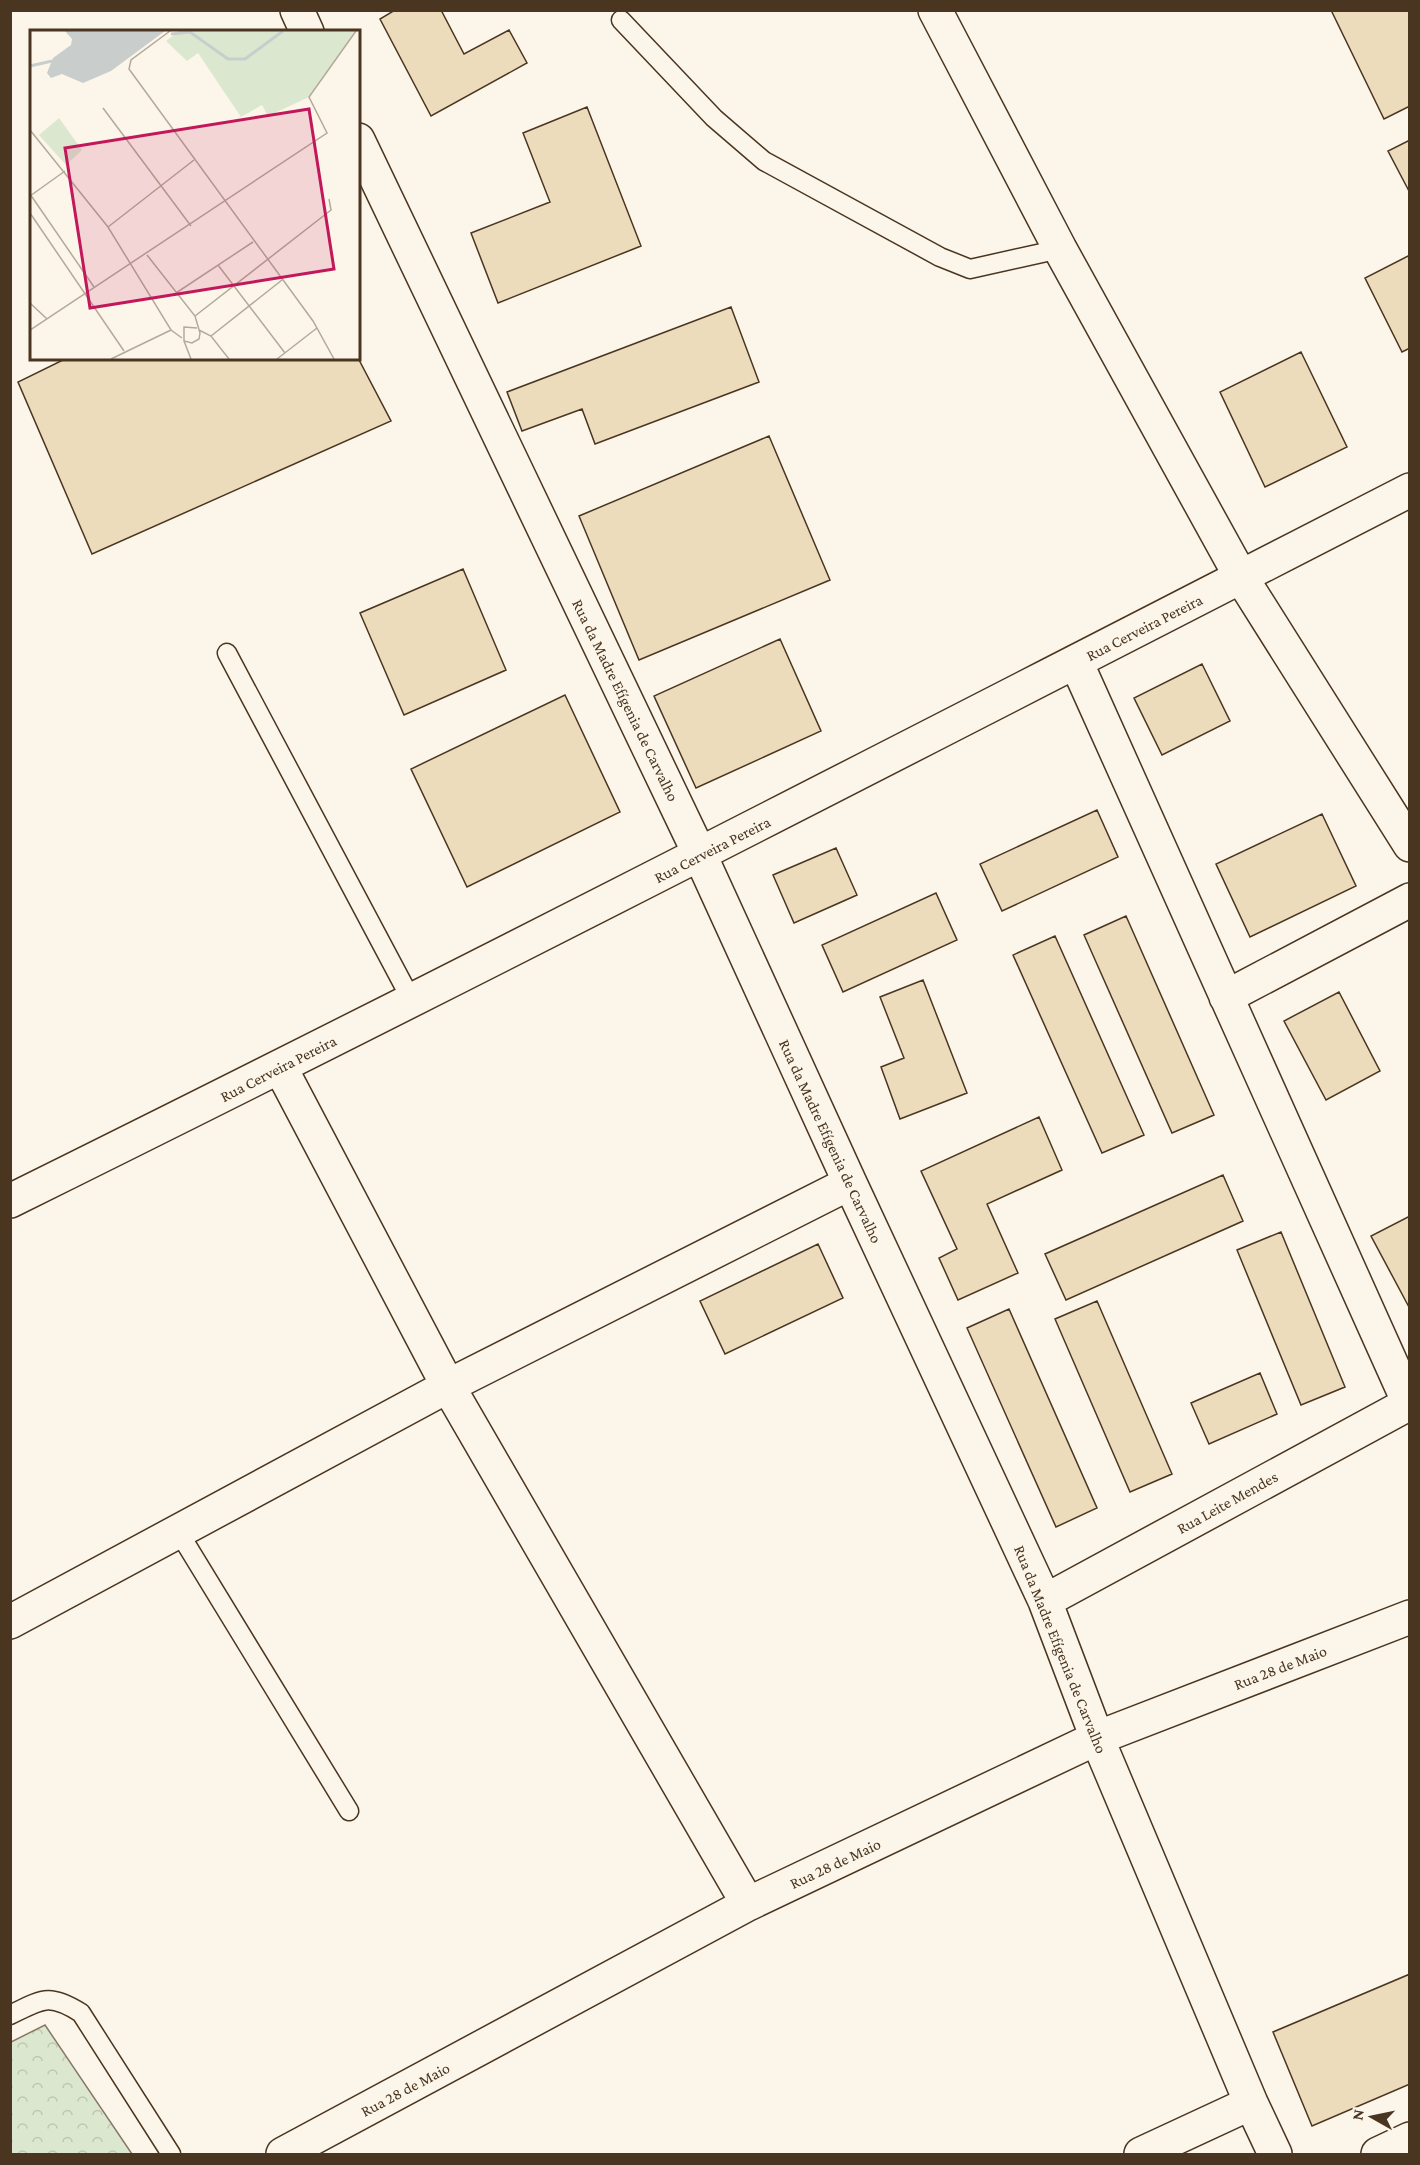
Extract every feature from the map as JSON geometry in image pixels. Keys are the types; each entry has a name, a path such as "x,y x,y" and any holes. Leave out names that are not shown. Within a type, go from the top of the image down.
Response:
{"street":[{"path":"297,10 306,30"},
{"path":"935,10 1060,249 1241,577 1410,844"},
{"name":"Rua da Madre Efígenia de Carvalho","path":"360,144 700,855 1045,1601 1097,1738 1251,2103 1275,2154"},
{"name":"Rua Cerveira Pereira","path":"10,1201 700,855 1410,490"},
{"path":"1076,662 1409,1403"},
{"path":"1227,997 1410,900"},
{"path":"280,1067 448,1386 748,1904"},
{"path":"10,1622 448,1386 850,1183"},
{"name":"Rua Leite Mendes","path":"1045,1601 1409,1403"},
{"name":"Rua 28 de Maio","path":"283,2154 748,1904 1097,1738 1410,1617"},
{"path":"1141,2154 1251,2103"},
{"path":"1378,2154 1410,2139"}],"lane":[{"path":"621,20 714,118 764,161 940,258 970,268 1060,249"},
{"path":"227,653 412,1001"},
{"path":"178,1531 349,1811"},
{"path":"10,2014 41,2000 62,2001 81,2013 171,2154"}],"green space":[{"path":"45,2025 132,2154 11,2154 11,2042"}],"building":[{"path":"395,10 441,10 464,54 509,30 527,63 431,116 380,19"},
{"path":"1331,10 1410,10 1410,106 1384,119"},
{"path":"587,107 641,246 498,303 471,233 550,202 523,133"},
{"path":"1410,140 1410,193 1388,151"},
{"path":"1410,255 1410,348 1402,352 1365,278"},
{"path":"731,307 759,382 595,444 582,409 522,431 507,392"},
{"path":"1301,352 1347,447 1265,487 1220,392"},
{"path":"63,360 359,360 391,421 92,554 18,382"},
{"path":"769,436 830,580 639,660 579,516"},
{"path":"463,569 506,670 404,715 360,613"},
{"path":"780,639 821,731 696,788 654,696"},
{"path":"1202,664 1230,721 1162,755 1134,698"},
{"path":"565,695 620,812 467,887 411,769"},
{"path":"1097,810 1118,857 1002,911 980,864"},
{"path":"1322,814 1356,886 1250,937 1216,864"},
{"path":"836,848 857,895 794,923 773,875"},
{"path":"936,893 957,940 843,992 822,945"},
{"path":"1126,916 1214,1115 1172,1133 1084,935"},
{"path":"1055,936 1144,1135 1102,1153 1013,955"},
{"path":"923,980 967,1093 900,1119 881,1067 904,1058 880,997"},
{"path":"1339,992 1380,1071 1326,1100 1284,1021"},
{"path":"1039,1117 1062,1170 987,1204 1018,1273 958,1300 939,1258 957,1249 921,1171"},
{"path":"1223,1175 1243,1221 1066,1300 1045,1254"},
{"path":"1410,1216 1410,1309 1371,1236"},
{"path":"1281,1232 1345,1387 1301,1405 1237,1250"},
{"path":"818,1244 843,1298 725,1354 700,1301"},
{"path":"1097,1301 1172,1474 1130,1492 1055,1319"},
{"path":"1009,1309 1097,1508 1056,1527 967,1328"},
{"path":"1260,1373 1277,1414 1209,1444 1191,1403"},
{"path":"1410,1974 1410,2084 1312,2126 1273,2032"}]}
